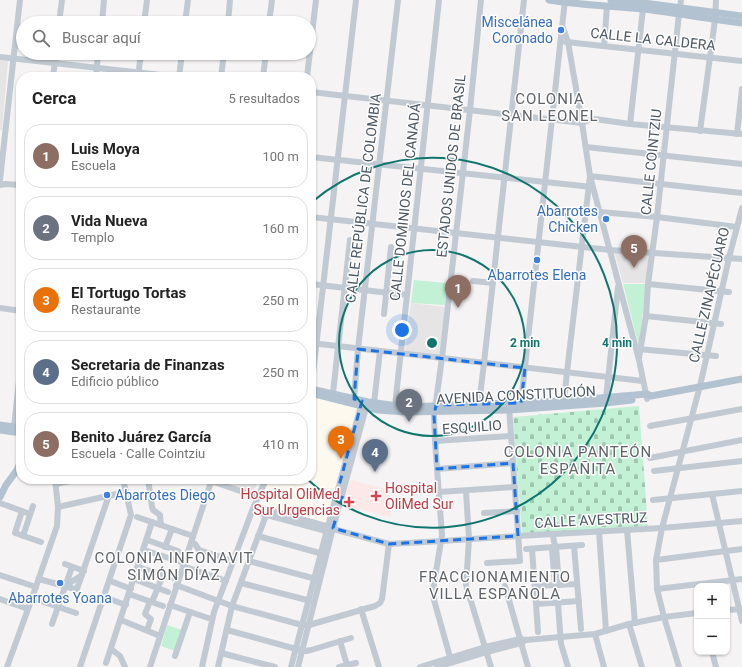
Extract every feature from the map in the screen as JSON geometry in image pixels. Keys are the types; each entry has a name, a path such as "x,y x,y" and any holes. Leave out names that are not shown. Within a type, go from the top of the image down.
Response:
{"main road":[{"path":"548,0 680,7 742,23"},
{"path":"715,16 742,16"},
{"name":"AVENIDA CONSTITUCIÓN","path":"316,391 366,404 435,408 509,407 606,404 742,379"},
{"name":"AVENIDA CONSTITUCIÓN","path":"316,391 354,399 378,410 405,412 479,404 509,407 522,403 648,396"},
{"path":"0,425 16,428"},
{"path":"0,430 16,432"},
{"path":"0,495 16,473"}],"street":[{"path":"18,16 20,0"},
{"path":"60,16 62,0"},
{"path":"103,16 104,0"},
{"path":"145,16 147,0"},
{"path":"186,16 188,0"},
{"path":"229,16 230,0"},
{"path":"270,16 272,0"},
{"path":"314,16 316,0"},
{"path":"316,331 323,286 356,0"},
{"name":"CALLE REPÚBLICA DE COLOMBIA","path":"354,399 358,349 398,0"},
{"name":"CALLE DOMINIOS DEL CANADÁ","path":"395,406 439,0"},
{"name":"ESTADOS UNIDOS DE BRASIL","path":"452,662 434,600 433,590 442,541 434,416 463,173 481,0"},
{"path":"479,404 524,0"},
{"path":"700,131 716,0"},
{"path":"522,403 565,1"},
{"path":"604,46 609,3"},
{"path":"630,124 644,4"},
{"name":"CALLE COINTZIU","path":"643,381 639,360 639,349 646,316 648,284 680,7"},
{"path":"562,27 568,42 586,147 591,187 582,246 564,401"},
{"path":"16,39 1,182 16,184"},
{"name":"CALLE LA CALDERA","path":"560,41 742,61"},
{"path":"0,57 14,58"},
{"path":"30,60 120,72"},
{"path":"54,72 55,60"},
{"path":"97,72 98,60"},
{"path":"138,72 140,60"},
{"path":"180,72 181,60"},
{"path":"222,72 223,60"},
{"path":"264,72 265,60"},
{"path":"307,72 308,60"},
{"path":"316,93 582,122 595,119 630,124 740,134 742,89"},
{"path":"586,147 742,164"},
{"path":"316,158 591,187"},
{"path":"590,176 742,193"},
{"path":"591,187 600,212 618,282 639,349 716,356"},
{"name":"CALLE ZINAPÉCUARO","path":"679,667 657,589 656,560 662,528 707,355 718,323 721,291 742,208"},
{"path":"600,212 737,227"},
{"path":"316,218 610,250 742,259"},
{"path":"333,394 350,240"},
{"path":"384,314 391,247"},
{"path":"473,281 493,283"},
{"path":"606,398 618,282"},
{"path":"648,284 729,292"},
{"path":"316,285 407,295"},
{"path":"0,308 16,310"},
{"path":"646,316 718,323"},
{"path":"316,344 643,381 648,396"},
{"path":"291,667 299,650 340,493 380,351"},
{"path":"487,563 520,561 509,407"},
{"path":"650,426 742,409"},
{"name":"ESQUILIO","path":"435,441 511,436"},
{"path":"650,458 742,440"},
{"path":"654,471 742,461"},
{"path":"437,469 513,463"},
{"path":"7,667 57,526 58,507 55,484"},
{"path":"80,667 131,515 124,484"},
{"path":"149,484 152,507 153,510 160,516 161,525"},
{"path":"157,667 150,666 170,605 184,554 192,539 210,484"},
{"path":"220,484 258,498"},
{"path":"202,667 214,612 264,484"},
{"path":"439,492 515,487"},
{"path":"466,491 469,539 466,585 491,667"},
{"path":"653,500 742,491"},
{"path":"58,507 121,493"},
{"path":"712,494 742,621"},
{"path":"39,578 65,587 77,589 109,496"},
{"path":"0,503 30,514"},
{"path":"22,536 33,506"},
{"name":"CALLE AVESTRUZ","path":"253,509 389,544 662,528 742,521"},
{"path":"22,511 15,533 41,542"},
{"path":"484,513 516,511"},
{"path":"218,667 232,606 267,513"},
{"path":"137,517 172,529 192,539 198,550 227,560"},
{"path":"106,663 152,522"},
{"path":"165,547 172,529"},
{"path":"627,530 632,624 642,667"},
{"path":"599,531 606,631"},
{"path":"553,534 557,585"},
{"path":"258,536 324,554"},
{"path":"147,540 184,554"},
{"path":"176,585 232,606 306,625 375,606 380,603 382,599 389,544"},
{"path":"538,632 535,586 529,549 554,545 582,545"},
{"path":"574,546 581,629"},
{"path":"656,560 742,549"},
{"path":"144,550 226,581"},
{"path":"249,561 317,579"},
{"path":"52,624 65,587 69,565 83,573"},
{"path":"138,567 172,578"},
{"path":"65,587 83,573"},
{"path":"0,575 36,587"},
{"path":"147,630 151,619 145,614 164,575"},
{"path":"134,579 168,592"},
{"path":"657,589 742,579"},
{"path":"114,582 151,602 163,606"},
{"path":"241,583 312,601"},
{"path":"535,586 577,584"},
{"path":"505,586 522,641 528,667"},
{"path":"32,598 76,613"},
{"path":"104,598 126,605"},
{"path":"0,599 28,609"},
{"path":"536,604 579,601"},
{"path":"558,603 561,644 568,667"},
{"path":"170,605 208,618"},
{"path":"730,610 740,609"},
{"path":"361,610 379,667"},
{"path":"175,656 190,612"},
{"path":"438,667 486,650 522,641 595,634 664,617 694,613"},
{"path":"121,620 160,636"},
{"path":"227,630 299,650 311,650 351,638"},
{"path":"595,634 604,667"},
{"path":"340,641 347,665"},
{"path":"111,649 120,656 125,667"},
{"path":"298,667 299,650"},
{"path":"221,653 275,667"},
{"path":"713,655 716,667"},
{"path":"420,667 452,662"},
{"path":"340,667 356,663"}],"highlighted area":[{"path":"358,349 525,368 521,403 436,405 434,416 437,469 513,463 518,536 389,544 333,528 343,494 337,493 362,401 354,399"}],"shaded area":[{"path":"0,60 8,61 2,130 0,130"},
{"path":"614,251 650,254 646,283 623,283"},
{"path":"411,303 445,307 439,356 405,351"},
{"path":"316,398 357,408 326,523 259,506 268,484 316,484"},
{"path":"351,480 389,490 391,517 342,504"},
{"path":"229,484 257,484 253,493"}],"green space":[{"path":"414,280 446,283 445,305 411,303"},
{"path":"623,284 646,284 639,347 624,287"},
{"path":"639,406 648,526 522,534 513,417"},
{"path":"167,625 182,630 175,651 161,646"}],"place":[{"name":"Miscelánea Coronado","path":"561,30"},
{"name":"Abarrotes Chicken","path":"606,219"},
{"name":"Abarrotes Elena","path":"537,260"},
{"name":"Benito Juárez García","path":"634,268"},
{"name":"Luis Moya","path":"458,308"},
{"name":"Vida Nueva","path":"409,422"},
{"name":"El Tortugo Tortas","path":"341,459"},
{"name":"Secretaria de Finanzas","path":"375,472"},
{"name":"Abarrotes Diego","path":"107,495"},
{"name":"Hospital OliMed Sur","path":"376,496"},
{"name":"Hospital OliMed Sur Urgencias","path":"349,502"},
{"name":"Abarrotes Yoana","path":"60,583"}],"district":[{"name":"COLONIA SAN LEONEL","path":"550,108"},
{"name":"COLONIA PANTEÓN ESPAÑITA","path":"578,460"},
{"name":"COLONIA INFONAVIT SIMÓN DÍAZ","path":"174,566"},
{"name":"FRACCIONAMIENTO VILLA ESPAÑOLA","path":"495,586"}]}
